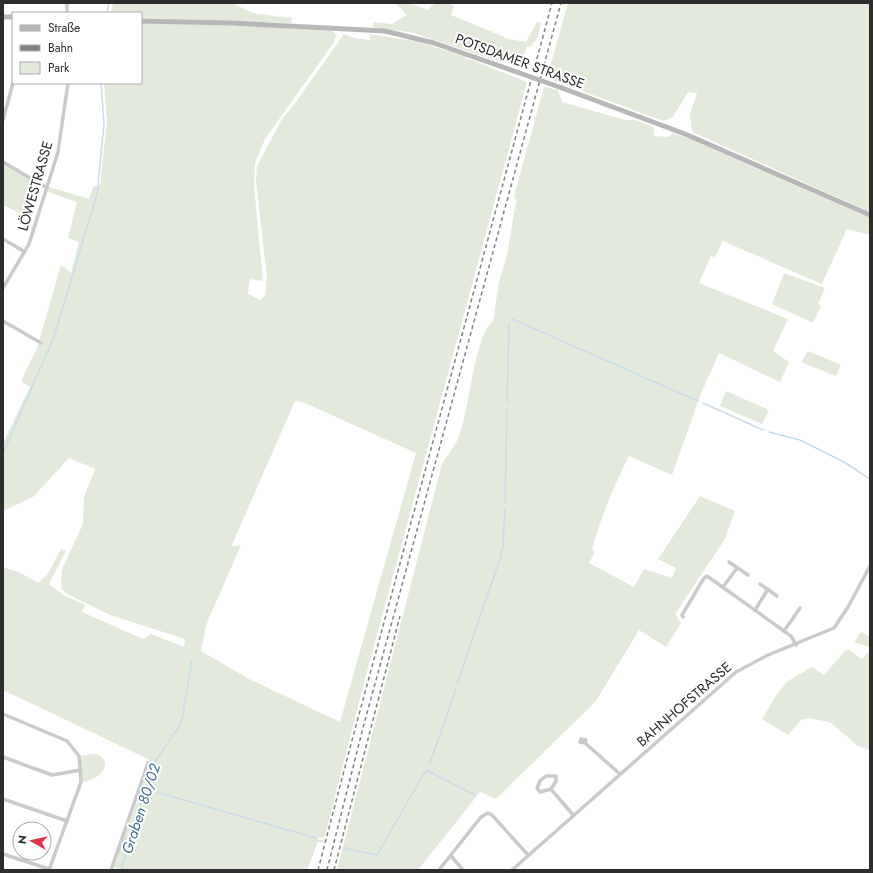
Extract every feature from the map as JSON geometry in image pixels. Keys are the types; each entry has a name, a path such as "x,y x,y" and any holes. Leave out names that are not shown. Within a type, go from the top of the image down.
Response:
{"street":[{"name":"POTSDAMER STRASSE","path":"142,21 230,23 385,31 427,41 562,88 692,136 870,215"},
{"path":"3,120 13,84"},
{"name":"LÖWESTRASSE","path":"3,288 29,244 47,188 58,152 68,84"},
{"path":"3,162 47,188"},
{"path":"3,239 25,252"},
{"path":"3,320 41,344"},
{"path":"729,562 748,575"},
{"name":"BAHNHOFSTRASSE","path":"512,870 736,672 768,655 796,645 828,631 837,625 870,566"},
{"path":"723,587 737,568"},
{"path":"683,617 682,615 705,576 723,587 791,636 796,645"},
{"path":"760,584 777,596"},
{"path":"755,610 768,590"},
{"path":"784,631 800,608"},
{"path":"3,716 67,741 79,756 82,770 81,782 49,870 3,854"},
{"path":"585,743 620,774"},
{"path":"3,757 52,776 82,770"},
{"path":"111,870 148,763"},
{"path":"546,776 556,776 556,781 551,789 540,792 537,788 540,781 546,776"},
{"path":"551,789 573,815"},
{"path":"3,798 67,821"},
{"path":"439,870 482,817 488,813 492,815 528,856"},
{"path":"450,856 463,870"}],"green space":[{"path":"113,3 232,3 253,13 292,18 291,23 142,18 142,12 111,12"},
{"path":"396,3 409,3 428,10 435,3 446,3 454,6 451,15 509,39 526,42 537,22 541,22 538,37 530,47 527,46 525,52 516,62 500,62 414,33 373,27 373,22 392,24 407,15"},
{"path":"568,3 870,3 870,212 692,132 690,114 697,93 688,92 673,117 663,121 547,78"},
{"path":"142,23 248,26 333,31 336,35 334,42 265,139 255,163 254,186 263,281 250,279 248,294 260,300 265,296 267,278 256,180 257,166 282,119 296,102 344,34 354,38 370,40 369,34 415,41 457,54 527,82 365,679 326,832 324,838 319,837 307,870 120,870 114,867 150,760 3,690 3,567 19,572 38,583 47,575 61,549 66,551 49,584 65,596 85,605 82,612 143,639 151,634 184,647 185,639 110,615 67,594 61,588 62,569 83,524 84,497 95,469 69,458 33,497 3,511 3,443 30,387 21,381 37,348 61,265 71,273 79,242 68,238 77,202 48,192 49,187 89,199 93,187 100,185 107,122 104,84 142,84","holes":["295,401 305,403 416,453 340,722 249,679 201,651 206,625 241,545 231,547"]},
{"path":"544,87 558,90 562,102 625,120 636,120 654,127 654,136 669,137 673,133 687,138 870,218 870,235 847,229 822,284 723,241 715,257 711,256 699,283 788,319 773,351 789,362 780,382 719,353 700,396 672,475 629,456 603,514 592,550 595,552 589,563 634,587 644,569 672,578 676,568 658,559 700,496 735,511 725,539 675,614 681,623 666,647 639,630 596,701 496,799 480,792 418,870 337,870 442,464 457,441 465,413 476,359 486,330 493,321 499,282 507,256 516,201 514,196"},
{"path":"3,162 31,179 23,215 3,205"},
{"path":"784,273 825,288 818,304 821,306 813,323 772,304"},
{"path":"808,351 841,365 836,376 801,362"},
{"path":"726,391 769,410 762,424 720,406"},
{"path":"861,632 870,637 870,647 854,642"},
{"path":"849,650 862,659 870,650 870,750 858,746 830,722 808,718 801,720 788,735 762,719 777,694 788,681 812,667 824,675 845,651"},
{"path":"93,754 100,756 104,760 104,769 95,778 89,781 81,782 80,756"}],"waterway":[{"path":"107,12 109,3"},
{"path":"3,453 54,337 97,194 104,124 101,84"},
{"path":"512,319 698,401"},
{"path":"507,402 509,324"},
{"path":"703,403 763,430"},
{"path":"505,502 507,409"},
{"path":"769,432 800,440 844,462 870,479"},
{"path":"457,684 501,556 505,509"},
{"name":"Graben 80/02","path":"121,870 153,765 180,725 192,660"},
{"path":"430,763 456,689"},
{"path":"356,851 377,855 426,770 475,795"},
{"path":"146,789 316,838"},
{"path":"344,848 353,850"}],"railway":[{"path":"318,870 552,3"},
{"path":"327,870 364,724 561,3"},
{"path":"334,870 400,616"}]}
